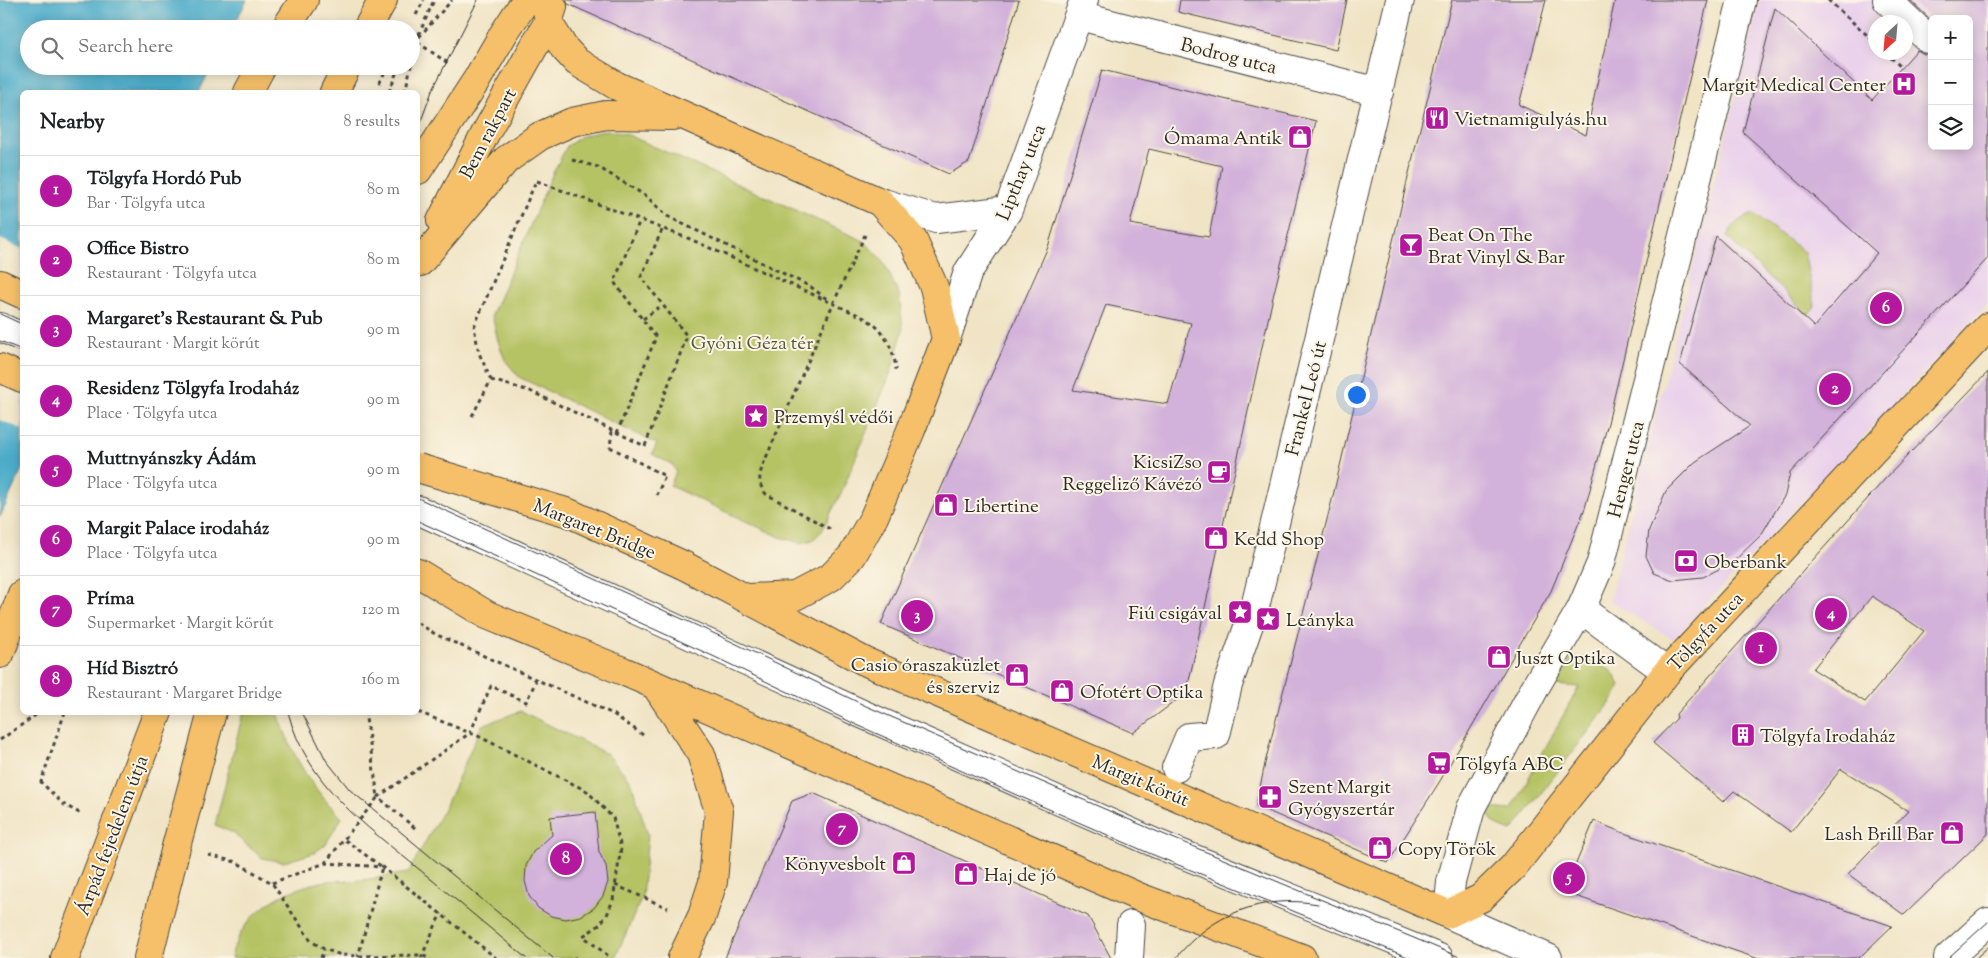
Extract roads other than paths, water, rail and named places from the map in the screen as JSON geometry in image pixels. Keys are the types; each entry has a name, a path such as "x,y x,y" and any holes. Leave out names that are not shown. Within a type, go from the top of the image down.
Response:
{"main road":[{"path":"291,20 304,0"},
{"path":"372,20 383,0"},
{"name":"Bem rakpart","path":"420,167 526,0"},
{"path":"550,7 564,48 578,62 617,86 880,202 912,240 934,287 946,339 912,430 874,518 852,556 831,577 795,596 742,596"},
{"name":"Bem rakpart","path":"420,263 550,7"},
{"path":"249,90 257,75"},
{"path":"335,90 342,75"},
{"path":"420,264 506,160 540,136 572,122 606,115 684,116"},
{"path":"0,284 20,293"},
{"name":"Tölgyfa utca","path":"1448,914 1481,898 1513,867 1667,672 1988,327"},
{"path":"0,368 20,377"},
{"name":"Margaret Bridge","path":"420,469 569,513 683,564 742,596"},
{"path":"420,574 487,615 656,686 1139,897 1302,958"},
{"name":"Margit körút","path":"742,596 864,661 1448,914"},
{"path":"0,654 20,599"},
{"path":"656,686 701,754 719,811 713,882 702,916 682,958"},
{"name":"Árpád fejedelem útja","path":"65,958 157,715"},
{"path":"148,958 211,715"}],"street":[{"name":"Frankel Leó út","path":"1176,768 1189,736 1216,736 1228,685 1255,607 1400,0"},
{"name":"Henger utca","path":"1448,914 1451,882 1471,808 1537,684 1581,609 1601,563 1742,0"},
{"path":"1887,0 1928,39"},
{"name":"Bodrog utca","path":"1081,8 1379,92"},
{"name":"Lipthay utca","path":"946,339 968,272 1008,210 1081,8"},
{"path":"880,202 936,219 1008,210"},
{"path":"0,327 20,335"},
{"path":"420,511 862,714 1154,843 1439,958"},
{"path":"1581,609 1667,672"},
{"name":"Margit körút","path":"1448,914 1548,958"},
{"path":"1948,958 1988,922"},
{"path":"1129,958 1131,925"}],"water":[{"path":"0,0 247,0 237,20 20,20 20,75 208,75 200,90 20,90 20,473 0,517"}],"tram line":[{"path":"420,124 432,91 478,0"},
{"path":"0,314 20,323"},
{"path":"0,341 20,349"},
{"path":"420,499 724,638 866,706 1158,832 1462,958"},
{"path":"420,522 717,658 857,725 1151,854 1410,958"},
{"path":"289,715 297,738 309,761 340,802 379,837 526,958"},
{"path":"304,715 326,760 350,790 553,958"},
{"path":"1176,958 1205,930 1222,919 1240,911 1258,905 1278,902 1318,904"},
{"path":"1948,958 1988,922"},
{"path":"1976,958 1988,947"}],"place":[{"name":"Margit Medical Center","path":"1904,84"},
{"name":"Vietnamigulyás.hu","path":"1437,118"},
{"name":"Ómama Antik","path":"1300,137"},
{"name":"Beat On The Brat Vinyl & Bar","path":"1411,245"},
{"name":"Margit Palace irodaház","path":"1886,308"},
{"name":"Office Bistro","path":"1835,389"},
{"name":"Przemyśl védői","path":"756,416"},
{"name":"KicsiZso Reggeliző Kávézó","path":"1219,472"},
{"name":"Libertine","path":"946,505"},
{"name":"Kedd Shop","path":"1216,538"},
{"name":"Oberbank","path":"1686,561"},
{"name":"Fiú csigával","path":"1240,612"},
{"name":"Residenz Tölgyfa Irodaház","path":"1831,614"},
{"name":"Margaret's Restaurant & Pub","path":"917,616"},
{"name":"Leányka","path":"1268,619"},
{"name":"Tölgyfa Hordó Pub","path":"1761,648"},
{"name":"Juszt Optika","path":"1499,657"},
{"name":"Casio óraszaküzlet és szerviz","path":"1017,675"},
{"name":"Ofotért Optika","path":"1062,691"},
{"name":"Tölgyfa Irodaház","path":"1743,735"},
{"name":"Tölgyfa ABC","path":"1439,763"},
{"name":"Szent Margit Gyógyszertár","path":"1270,797"},
{"name":"Príma","path":"842,829"},
{"name":"Lash Brill Bar","path":"1952,833"},
{"name":"Copy Török","path":"1380,848"},
{"name":"Híd Bisztró","path":"566,859"},
{"name":"Könyvesbolt","path":"904,863"},
{"name":"Haj de jó","path":"966,874"},
{"name":"Muttnyánszky Ádám","path":"1569,878"}],"park label":[{"name":"Gyóni Géza tér","path":"752,342"}]}
